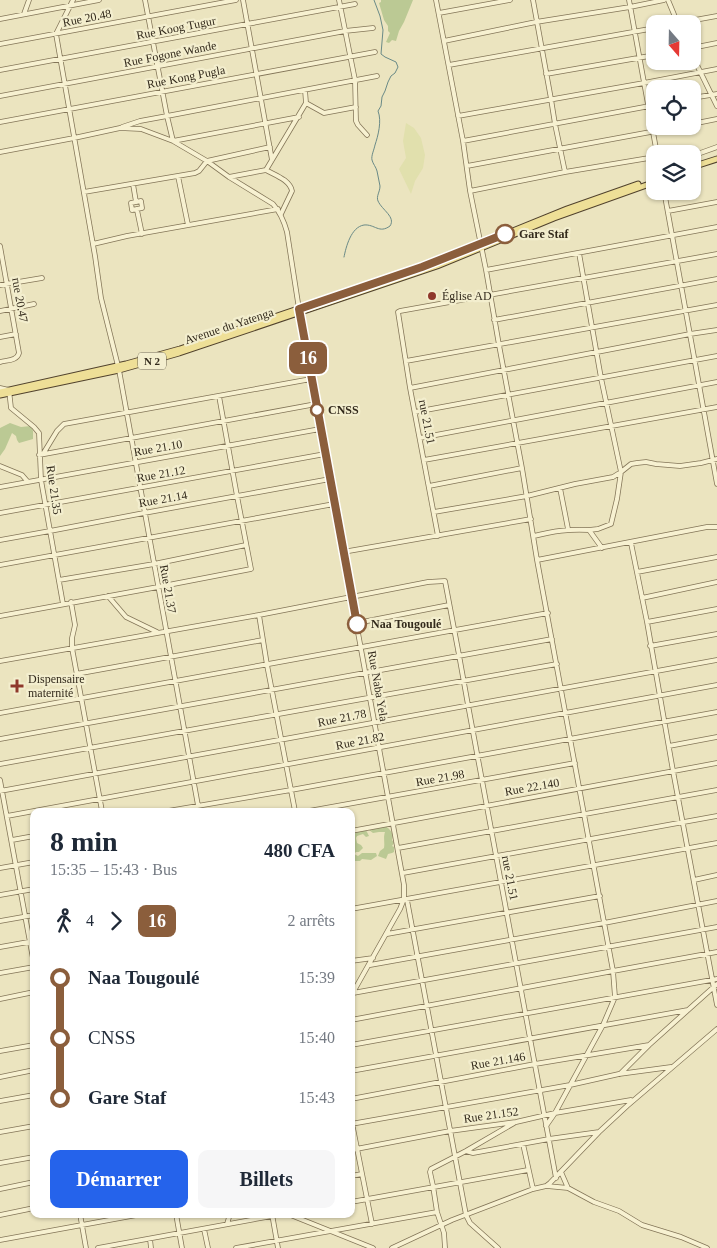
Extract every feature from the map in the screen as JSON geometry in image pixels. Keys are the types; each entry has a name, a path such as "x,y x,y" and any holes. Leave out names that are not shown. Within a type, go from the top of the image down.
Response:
{"main road":[{"path":"701,165 717,159"},
{"name":"Avenue du Yatenga","path":"0,396 9,392 179,353 382,283 646,183"},
{"name":"Avenue du Yatenga","path":"0,390 9,392"}],"street":[{"path":"24,14 29,0"},
{"path":"56,34 73,0"},
{"path":"0,19 99,0"},
{"path":"145,0 173,141"},
{"name":"Rue 20.48","path":"0,44 236,0"},
{"path":"243,0 272,160"},
{"path":"339,0 354,80 357,123 367,134"},
{"path":"436,0 613,971 615,998 603,1025 546,1126"},
{"path":"439,13 510,0"},
{"path":"533,0 565,172"},
{"path":"629,0 646,95"},
{"path":"444,40 664,0"},
{"path":"668,0 673,15"},
{"name":"Rue Koog Tugur","path":"0,70 355,4"},
{"path":"701,19 717,16"},
{"name":"Rue Fogone Wande","path":"0,96 345,31 373,28"},
{"path":"449,65 646,30"},
{"name":"Rue 21.37","path":"56,34 101,298 118,368 198,806"},
{"path":"701,46 717,43"},
{"name":"Rue Kong Pugla","path":"0,122 375,52"},
{"path":"546,74 646,57"},
{"path":"458,116 717,69"},
{"path":"701,72 714,94 717,106"},
{"path":"0,152 120,128 140,121 377,76"},
{"path":"266,170 306,103 304,90"},
{"path":"701,96 714,94"},
{"path":"306,103 324,113 356,107"},
{"path":"463,141 646,107"},
{"path":"173,141 299,117"},
{"path":"701,122 717,119"},
{"path":"120,128 141,129 173,141 269,201 278,209"},
{"path":"467,166 646,133"},
{"path":"701,153 717,147"},
{"path":"84,192 197,172 207,161 270,148"},
{"path":"470,192 565,172 646,158"},
{"path":"229,177 266,170 289,183 292,191 281,214"},
{"path":"178,176 188,225"},
{"path":"133,184 136,202 130,204 132,210 137,210 142,234"},
{"path":"666,200 699,385 715,460 717,484"},
{"path":"668,211 717,202"},
{"path":"93,244 278,209"},
{"name":"Rue Naba Yela","path":"278,209 287,232 320,429 403,873 405,900 355,990"},
{"path":"486,270 717,227"},
{"name":"rue 20.47","path":"0,246 19,353 17,358 0,362"},
{"path":"534,536 568,529 598,529 611,524 621,472 596,353 579,253"},
{"path":"490,294 717,254"},
{"path":"0,285 42,278"},
{"path":"494,320 717,279"},
{"name":"rue 21.51","path":"438,536 410,388 398,312 490,294"},
{"path":"0,311 34,304"},
{"path":"406,361 717,305"},
{"path":"410,388 717,330"},
{"path":"0,337 16,334"},
{"path":"415,412 717,356"},
{"path":"41,454 63,425 312,379"},
{"path":"420,438 717,382"},
{"name":"Rue 21.35","path":"9,392 11,408 39,433 41,480 63,604"},
{"path":"0,616 251,569 219,396"},
{"path":"41,454 316,404"},
{"path":"424,460 717,407"},
{"name":"Rue 21.10","path":"0,487 320,429"},
{"name":"Rue 21.12","path":"0,513 325,454"},
{"path":"434,512 527,496 613,477 631,464 646,462 680,466 715,460"},
{"name":"Rue 21.35","path":"0,466 22,475 28,482"},
{"path":"429,486 522,468"},
{"name":"Rue 21.14","path":"0,540 330,479"},
{"path":"560,488 568,529"},
{"path":"0,565 334,504"},
{"path":"343,552 531,519"},
{"path":"537,560 717,527"},
{"path":"589,530 602,548"},
{"path":"631,543 707,954 714,979 717,1005"},
{"path":"59,580 154,564 246,545"},
{"path":"637,572 717,558"},
{"name":"rue 21.51","path":"352,598 428,582 445,581 556,1178"},
{"path":"642,598 717,582"},
{"path":"108,596 126,617 157,632"},
{"path":"0,662 352,598"},
{"path":"71,602 75,625 72,648 101,808"},
{"path":"357,623 449,605"},
{"path":"647,622 717,609"},
{"path":"0,713 548,613"},
{"path":"259,615 294,808"},
{"path":"650,646 717,634"},
{"path":"0,740 552,639"},
{"path":"76,674 263,640"},
{"name":"Rue 21.78","path":"1,791 717,660"},
{"path":"0,764 556,664"},
{"name":"Rue 21.82","path":"50,808 717,686"},
{"path":"186,808 717,712"},
{"path":"669,746 717,737"},
{"name":"Rue 21.98","path":"326,808 575,763"},
{"name":"Rue 22.140","path":"355,830 717,763"},
{"path":"0,780 25,917 30,934"},
{"path":"398,848 717,790"},
{"name":"Rue 21.82","path":"7,816 30,812"},
{"path":"403,873 717,816"},
{"path":"12,840 30,837"},
{"path":"355,909 717,843"},
{"path":"0,868 30,863"},
{"path":"694,880 717,875"},
{"path":"0,896 30,890"},
{"path":"387,934 600,896"},
{"path":"405,900 466,1215 470,1224 498,1248"},
{"path":"370,965 717,901"},
{"path":"0,921 30,916"},
{"path":"355,994 421,980 717,927"},
{"path":"0,947 30,941"},
{"path":"355,1019 717,952"},
{"path":"355,960 373,958"},
{"path":"0,973 30,967"},
{"path":"355,1044 714,979"},
{"path":"619,1074 715,985"},
{"path":"0,999 30,993"},
{"path":"355,1071 688,1010"},
{"path":"546,1186 633,1100 717,1029"},
{"path":"0,1051 30,1045"},
{"name":"Rue 21.146","path":"355,1098 535,1064 649,1045"},
{"path":"355,1123 539,1091 619,1074 671,1067"},
{"path":"0,1077 30,1071"},
{"path":"0,1101 30,1096"},
{"name":"Rue 21.152","path":"357,1149 633,1100"},
{"path":"445,1248 444,1233 437,1212 432,1186 431,1169 516,1122"},
{"path":"0,1132 30,1127"},
{"path":"466,1151 473,1153 599,1132"},
{"path":"355,1139 372,1224"},
{"path":"524,1144 533,1189"},
{"path":"0,1163 30,1158"},
{"path":"355,1201 528,1170"},
{"path":"561,1172 568,1188"},
{"path":"355,1175 362,1174"},
{"path":"0,1189 30,1183"},
{"path":"392,1248 466,1215 533,1189 546,1186 568,1188 594,1202 619,1211 642,1226 681,1237 706,1248"},
{"path":"0,1215 30,1209"},
{"path":"236,1248 437,1212"},
{"path":"81,1218 86,1248"},
{"path":"0,1240 118,1218"},
{"path":"177,1218 182,1248"},
{"path":"227,1224 229,1218"},
{"path":"98,1248 257,1218"},
{"path":"273,1218 278,1248"},
{"path":"301,1218 373,1248"},
{"path":"204,1228 208,1248"},
{"path":"150,1239 151,1248"}],"green space":[{"path":"381,0 413,0 396,41 392,40 389,43 386,42 390,33 379,3"},
{"path":"406,123 414,128 421,138 425,155 423,168 415,181 411,194 399,169 406,158 403,141"},
{"path":"10,423 21,427 31,426 33,439 19,443 16,436 12,433 0,456 0,428"},
{"path":"384,825 391,831 394,843 392,846 394,847 394,852 388,854 386,859 378,856 384,848 385,832 373,833 369,830 373,827"},
{"path":"366,830 369,836 366,837 363,834 357,836 357,843 363,848 355,853 355,831"},
{"path":"362,853 376,853 377,856 371,860 362,859 355,861 355,854 358,856"}],"waterway":[{"path":"344,257 352,233 356,229 364,225 383,229 390,226 391,223 390,217 378,201 377,197 380,186 372,155 379,128 380,119 378,111 381,106 382,97 391,76 398,67 396,62 381,54 383,30 374,0"}],"bus line":[{"name":"16","path":"357,624 299,309 422,267 505,234"}],"place":[{"name":"Gare Staf","path":"505,234"},
{"name":"Église AD","path":"432,296"},
{"name":"CNSS","path":"317,410"},
{"name":"Naa Tougoulé","path":"357,624"},
{"name":"Dispensaire maternité","path":"17,686"}]}
